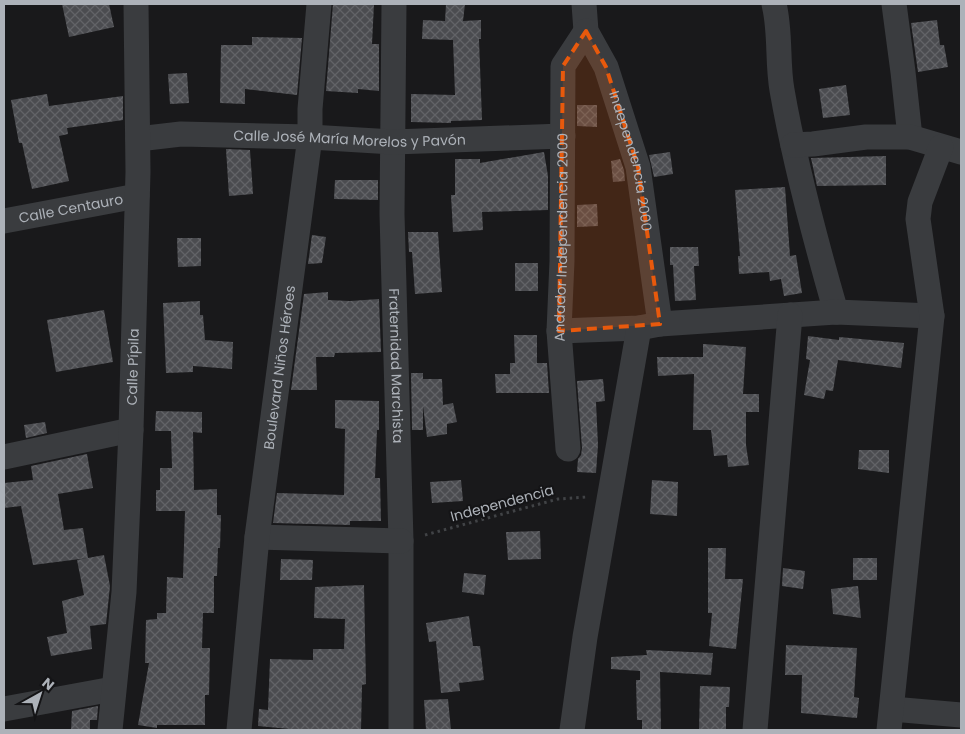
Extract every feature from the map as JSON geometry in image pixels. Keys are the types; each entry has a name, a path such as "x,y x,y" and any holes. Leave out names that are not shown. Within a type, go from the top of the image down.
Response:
{"street":[{"name":"Calle Pípila","path":"110,730 124,592 131,430 138,172 136,4"},
{"name":"Boulevard Niños Héroes","path":"239,730 257,537 310,137 310,109 319,4"},
{"name":"Fraternidad Marchista","path":"394,4 392,214 401,541 401,730"},
{"name":"Independencia 2000","path":"572,730 610,497 649,326 638,167 606,68 586,31 584,4"},
{"path":"774,4 778,20 782,89 793,145 813,233 836,312"},
{"path":"894,4 910,137"},
{"name":"Andador Independencia 2000","path":"568,449 559,331 562,261 564,66 586,31"},
{"name":"Calle José María Morelos y Pavón","path":"138,139 181,134 310,137 393,142 563,136"},
{"path":"793,145 866,137 910,137 951,150 920,202 918,219 932,316 891,720 961,715"},
{"name":"Calle Centauro","path":"4,221 137,196"},
{"path":"559,331 836,312 932,316"},
{"path":"755,730 790,315"},
{"path":"4,457 131,430"},
{"path":"257,537 401,541"},
{"path":"4,709 114,689"}],"path":[{"name":"Independencia","path":"401,541 558,498 610,497"}],"highlighted area":[{"path":"586,31 606,67 638,167 660,324 559,331 563,66"}],"building":[{"path":"62,4 109,4 114,27 69,37"},
{"path":"333,4 374,4 372,44 379,44 379,91 358,89 358,93 326,91"},
{"path":"446,4 465,4 463,21 481,20 481,39 479,39 482,120 451,121 451,123 411,122 411,94 455,95 453,40 422,39 423,20 445,21"},
{"path":"937,20 940,45 944,45 948,67 918,72 911,23"},
{"path":"252,37 302,38 297,95 245,89 245,104 220,103 221,45 252,45"},
{"path":"187,73 189,103 170,104 168,74"},
{"path":"846,85 850,115 823,118 819,89"},
{"path":"47,94 49,106 123,96 123,120 67,128 68,134 59,136 69,181 32,189 22,143 19,143 11,100"},
{"path":"577,105 597,105 597,127 577,126"},
{"path":"226,149 250,150 253,194 229,196"},
{"path":"544,152 548,176 548,210 482,212 483,230 453,232 451,195 455,195 455,159 480,159 480,163"},
{"path":"670,152 673,174 654,177 649,155"},
{"path":"886,156 886,185 817,186 811,158"},
{"path":"620,159 625,181 613,182 611,161"},
{"path":"335,180 378,180 378,200 334,199"},
{"path":"785,187 790,256 796,255 802,293 784,296 781,279 770,281 769,272 739,274 738,256 740,256 735,190"},
{"path":"597,204 598,226 577,227 577,205"},
{"path":"408,232 438,232 442,292 415,294 412,252 409,252"},
{"path":"312,235 326,237 322,263 308,264"},
{"path":"177,238 201,238 201,266 178,267"},
{"path":"670,247 698,247 699,266 694,266 696,300 675,301 673,265 670,265"},
{"path":"515,263 538,263 538,291 515,291"},
{"path":"328,292 328,300 379,299 381,352 335,353 334,357 316,357 317,390 291,390 304,294"},
{"path":"200,301 200,315 203,315 205,340 233,342 232,369 193,366 193,372 166,373 163,303"},
{"path":"104,310 113,362 56,372 47,320"},
{"path":"514,335 537,335 537,363 547,363 549,393 496,393 495,374 510,374 510,363 515,363"},
{"path":"808,336 839,340 839,337 904,343 901,368 838,360 833,391 826,390 824,399 804,395 810,360 806,359"},
{"path":"703,344 746,347 743,394 759,394 759,412 746,412 746,445 749,465 728,467 727,455 714,456 711,430 693,430 694,374 658,376 657,357 703,357"},
{"path":"411,373 423,373 423,379 442,379 443,405 453,403 457,422 447,424 447,434 427,437 423,406 423,430 412,430"},
{"path":"603,379 605,401 596,402 598,445 596,473 577,472 578,459 582,448 577,381"},
{"path":"335,400 379,401 379,430 377,430 375,478 380,478 381,521 350,521 350,525 273,523 277,493 344,495 345,429 335,428"},
{"path":"156,411 202,412 202,433 193,432 194,490 217,489 217,515 221,515 217,576 214,576 214,613 203,613 202,648 210,648 209,695 205,695 205,725 157,725 157,728 138,725 149,663 145,663 146,620 157,619 157,613 166,613 167,577 183,578 185,511 156,511 156,490 160,490 160,468 172,468 171,431 155,431"},
{"path":"45,422 47,433 26,438 24,425"},
{"path":"859,450 889,450 889,473 858,469"},
{"path":"87,454 93,488 58,494 64,530 83,528 88,558 33,565 21,506 4,508 4,483 33,480 31,466"},
{"path":"461,480 463,501 432,503 430,482"},
{"path":"652,480 678,482 677,516 650,514"},
{"path":"540,531 541,559 508,560 506,532"},
{"path":"708,548 726,548 725,579 743,579 736,649 709,646 712,613 708,613"},
{"path":"104,555 110,586 106,624 90,626 92,649 51,656 47,637 67,633 62,601 84,595 77,560"},
{"path":"853,558 877,558 877,580 853,580"},
{"path":"281,559 313,560 312,580 280,580"},
{"path":"783,568 805,571 803,589 782,586"},
{"path":"464,573 486,575 484,595 462,592"},
{"path":"364,585 366,684 362,685 361,730 300,730 258,726 259,709 268,710 270,659 313,660 313,649 344,649 345,619 314,618 315,587"},
{"path":"858,586 861,618 833,614 831,589"},
{"path":"469,616 473,646 480,646 484,680 459,683 460,691 441,693 436,641 429,642 426,623"},
{"path":"786,645 857,648 854,697 859,698 857,718 801,713 802,675 785,675"},
{"path":"646,650 713,653 711,675 660,672 661,730 642,730 642,720 637,720 636,680 640,680 640,671 611,669 611,657 647,655"},
{"path":"700,686 730,687 729,707 726,707 726,730 699,730"},
{"path":"448,699 451,730 426,730 424,700"},
{"path":"98,706 97,720 90,720 90,730 71,730 72,711"}]}
